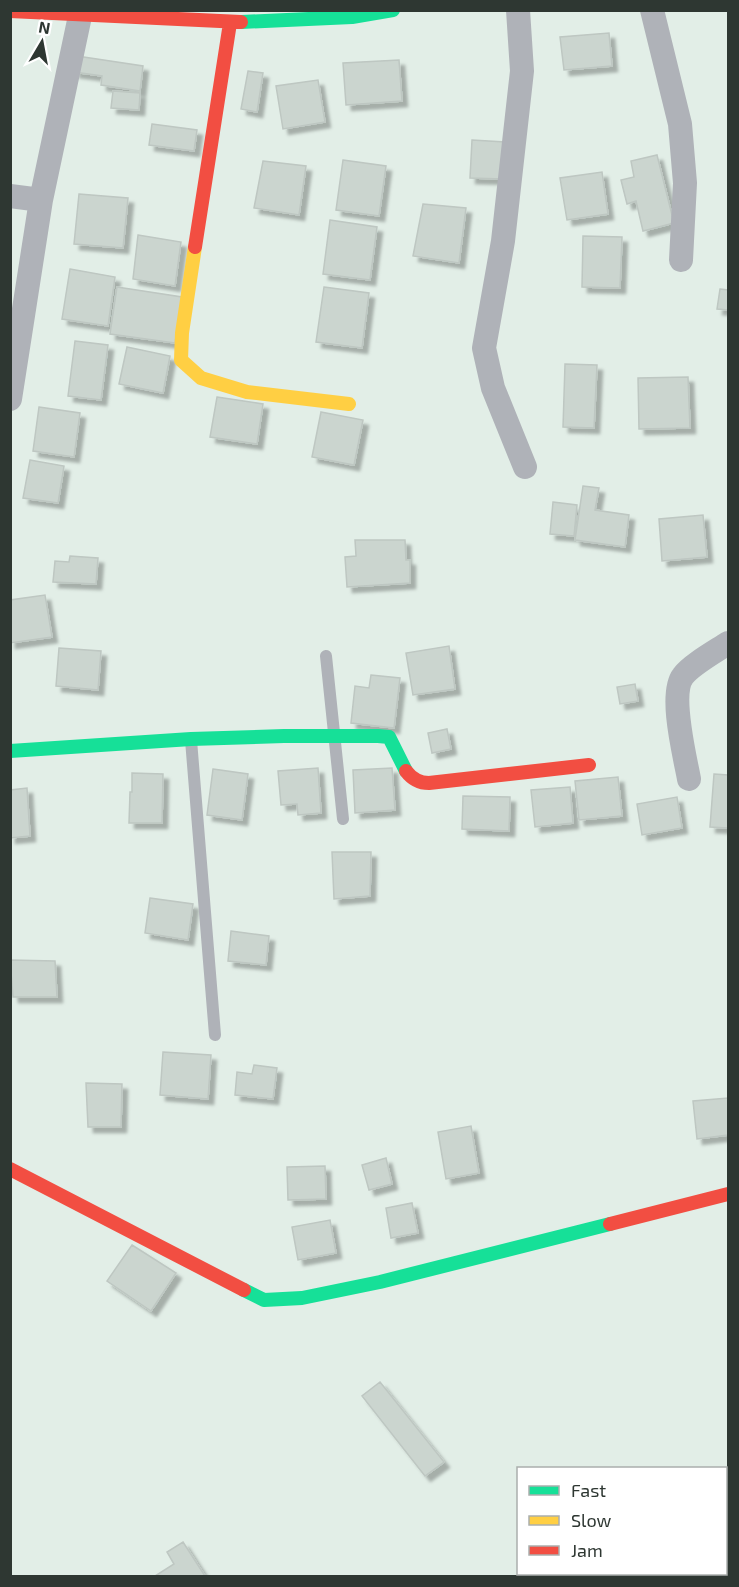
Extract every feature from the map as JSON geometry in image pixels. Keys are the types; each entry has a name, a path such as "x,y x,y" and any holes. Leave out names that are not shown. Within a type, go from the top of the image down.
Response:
{"street":[{"path":"10,11 230,23 352,17 393,10"},
{"path":"518,10 522,71 503,241 484,348 493,388 525,467"},
{"path":"652,10 680,124 685,183 681,260"},
{"path":"10,399 41,200 80,16"},
{"path":"230,23 182,333 181,360 201,378 247,392 349,404"},
{"path":"10,196 41,200"},
{"path":"689,778 680,737 678,692 682,677 694,666 729,643"},
{"path":"10,751 191,739 390,737 405,771 417,782 434,783 589,765"},
{"path":"10,1169 264,1300 302,1298 380,1282 729,1194"}],"lane":[{"path":"326,656 343,819"},
{"path":"191,739 215,1035"}],"building":[{"path":"609,33 612,66 564,70 560,37"},
{"path":"77,56 143,66 140,91 101,85 102,76 74,72"},
{"path":"399,60 402,101 346,105 343,63"},
{"path":"248,71 263,73 257,112 241,109"},
{"path":"318,80 325,122 283,129 276,86"},
{"path":"113,91 140,93 139,110 111,108"},
{"path":"152,124 197,130 194,151 149,145"},
{"path":"472,140 505,142 503,179 470,178"},
{"path":"657,155 674,223 643,231 636,201 627,204 621,180 634,177 631,161"},
{"path":"343,160 386,166 379,216 336,210"},
{"path":"263,161 306,166 299,215 254,208"},
{"path":"602,172 608,214 567,220 560,178"},
{"path":"79,194 128,198 123,248 74,244"},
{"path":"423,204 466,208 459,263 413,256"},
{"path":"330,220 377,227 370,280 323,274"},
{"path":"138,235 181,242 175,286 133,279"},
{"path":"583,236 622,237 620,288 582,287"},
{"path":"70,269 115,277 108,326 62,319"},
{"path":"117,287 182,297 175,343 110,334"},
{"path":"324,287 369,293 362,348 316,342"},
{"path":"720,289 728,290 728,310 717,309"},
{"path":"75,341 108,345 101,400 68,396"},
{"path":"127,347 170,356 163,393 119,384"},
{"path":"565,364 597,365 594,428 563,427"},
{"path":"688,377 690,428 639,429 638,378"},
{"path":"217,397 263,404 257,444 210,437"},
{"path":"39,407 80,413 74,457 33,451"},
{"path":"321,412 363,420 354,465 312,457"},
{"path":"30,460 64,466 58,503 23,498"},
{"path":"583,486 599,488 595,510 629,515 625,547 575,540"},
{"path":"553,502 577,505 574,536 550,534"},
{"path":"703,515 707,557 662,561 659,519"},
{"path":"355,540 405,540 406,560 410,560 410,583 347,587 345,557 356,556"},
{"path":"70,556 98,558 96,584 53,582 55,561 69,562"},
{"path":"45,595 52,637 10,643 10,600"},
{"path":"449,646 455,689 413,695 406,653"},
{"path":"59,648 101,651 98,690 56,686"},
{"path":"371,675 400,678 394,728 351,723 355,686 369,688"},
{"path":"635,684 638,701 620,704 617,687"},
{"path":"447,729 451,749 432,753 428,733"},
{"path":"318,768 321,813 298,815 297,804 281,805 278,771"},
{"path":"392,768 395,810 355,813 353,770"},
{"path":"213,769 248,774 242,820 207,815"},
{"path":"132,773 163,774 162,823 129,823"},
{"path":"714,774 728,775 728,828 710,827"},
{"path":"618,777 622,816 579,820 575,781"},
{"path":"570,787 573,823 535,827 531,790"},
{"path":"27,788 30,836 10,838 10,790"},
{"path":"463,796 510,797 509,831 462,829"},
{"path":"677,797 682,828 642,835 637,804"},
{"path":"332,852 371,852 370,896 334,899"},
{"path":"150,898 193,904 188,940 145,933"},
{"path":"231,931 269,936 266,965 228,961"},
{"path":"10,960 55,961 57,997 13,997"},
{"path":"163,1052 211,1055 208,1099 160,1095"},
{"path":"254,1065 277,1068 273,1099 235,1095 237,1072 252,1074"},
{"path":"86,1083 122,1084 121,1127 88,1127"},
{"path":"728,1098 728,1135 697,1139 693,1101"},
{"path":"471,1126 479,1173 446,1179 438,1132"},
{"path":"386,1158 392,1184 369,1190 362,1165"},
{"path":"325,1166 326,1199 288,1200 287,1167"},
{"path":"412,1203 418,1233 391,1238 386,1208"},
{"path":"330,1220 336,1253 298,1260 292,1227"},
{"path":"132,1245 176,1273 151,1311 107,1281"},
{"path":"380,1382 444,1462 425,1476 362,1396"},
{"path":"183,1542 205,1576 155,1576 174,1564 167,1552"}],"traffic: fast":[{"path":"241,22 352,17 393,10"},
{"path":"10,751 191,739 378,736 389,737 406,771"},
{"path":"244,1290 264,1300 302,1298 380,1282 610,1224"}],"traffic: slow":[{"path":"195,247 182,333 181,360 201,378 247,392 349,404"}],"traffic: jam":[{"path":"10,11 241,22"},
{"path":"195,247 230,23"},
{"path":"406,771 416,780 429,783 589,765"},
{"path":"10,1169 244,1290"},
{"path":"610,1224 728,1194"}]}
